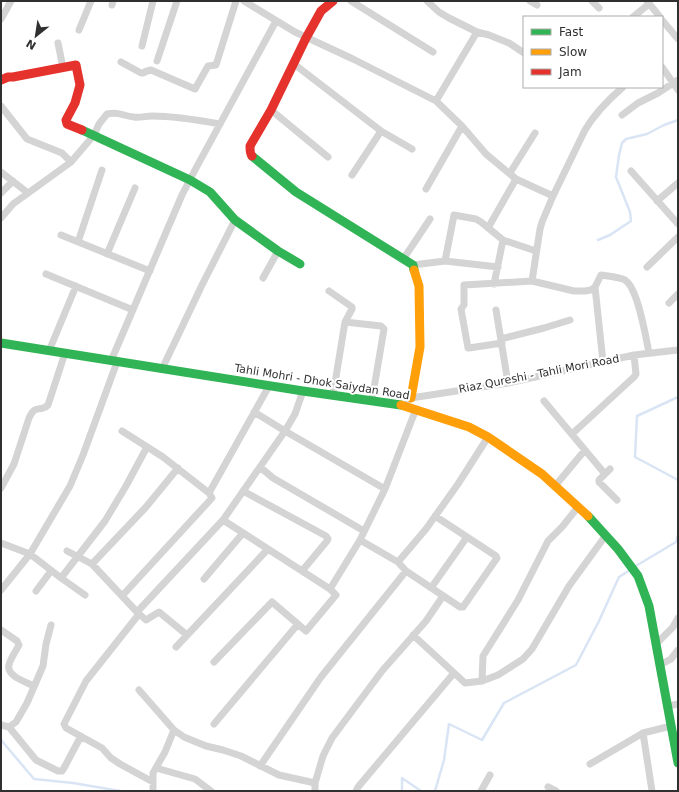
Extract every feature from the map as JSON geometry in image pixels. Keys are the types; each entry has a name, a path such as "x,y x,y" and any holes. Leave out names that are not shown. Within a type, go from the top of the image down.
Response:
{"street":[{"path":"1,19 11,1"},
{"path":"79,30 91,1"},
{"path":"142,46 153,1"},
{"path":"157,61 177,1"},
{"path":"121,62 143,73 151,70 195,89 205,69 208,66 216,65 236,1"},
{"path":"244,1 306,38 353,59 436,101 462,126 486,154 516,179 553,196"},
{"path":"333,1 321,10 271,110 250,146 250,151 251,155 296,192 413,265 419,286 420,347 411,398 403,405"},
{"path":"351,1 433,52"},
{"path":"427,1 439,12 477,32 509,43 523,51"},
{"path":"592,1 599,8"},
{"path":"634,16 648,2 659,16"},
{"path":"1,590 30,554 70,486 83,455 114,361 133,310 190,180 276,21"},
{"path":"663,21 678,39"},
{"path":"436,101 477,32"},
{"path":"58,43 63,68"},
{"path":"294,64 381,131 412,149"},
{"path":"1,80 8,77 76,65 80,85 75,103 66,120 68,124 190,180 210,192 235,220 278,251 300,264"},
{"path":"663,69 676,82 678,90"},
{"path":"622,115 638,103 676,82"},
{"path":"532,281 542,222 553,196 591,120 610,98 622,88"},
{"path":"1,106 27,139 62,153 71,162"},
{"path":"271,110 328,156"},
{"path":"1,218 13,204 71,162 94,135 99,124 107,114 114,112 136,118 152,116 184,118 220,124"},
{"path":"426,189 462,126"},
{"path":"352,175 381,131"},
{"path":"510,173 535,133"},
{"path":"78,242 102,170"},
{"path":"631,171 678,224"},
{"path":"1,172 28,193"},
{"path":"488,228 516,179"},
{"path":"1,193 13,181"},
{"path":"657,201 678,183"},
{"path":"107,254 136,188"},
{"path":"445,261 454,215 476,219 503,240 536,251"},
{"path":"404,258 430,219"},
{"path":"162,369 235,220"},
{"path":"61,235 150,271"},
{"path":"647,267 678,237"},
{"path":"494,284 503,240"},
{"path":"263,278 278,251"},
{"path":"413,265 445,261 498,268"},
{"path":"46,274 133,310"},
{"path":"603,362 596,287 601,275 620,278 625,280 630,285 642,316 649,353"},
{"path":"570,320 501,341 468,348 462,309 464,305 464,285 532,281 574,291 591,290 596,287"},
{"path":"49,351 76,286"},
{"path":"329,291 352,307 345,322 333,395"},
{"path":"670,303 678,294"},
{"path":"496,310 508,383"},
{"path":"345,322 381,326 384,329 372,400"},
{"name":"Tahli Mohri - Dhok Saiydan Road","path":"2,345 64,353 269,386 403,405 469,427 488,437 542,474 594,522 618,549 638,576 649,606 678,763"},
{"name":"Riaz Qureshi - Tahli Mori Road","path":"411,398 508,383 634,355 678,350"},
{"path":"1,488 14,464 33,410 44,408 48,405 64,353"},
{"path":"572,434 632,380 636,374 634,355"},
{"path":"209,493 269,386"},
{"path":"153,782 120,764 111,758 102,748 66,728 64,724 86,681 138,613 223,520 285,431 295,414 303,391"},
{"path":"544,402 585,450 607,471 599,482 617,500"},
{"path":"330,589 360,540 385,489 416,409"},
{"path":"254,412 385,489"},
{"path":"122,431 163,456 209,493 212,498 122,596"},
{"path":"398,562 426,529 458,484 488,437"},
{"path":"61,578 105,521 147,447"},
{"path":"555,486 585,450"},
{"path":"260,467 273,478 364,531"},
{"path":"92,564 146,507 178,468"},
{"path":"243,491 328,538 302,571"},
{"path":"482,682 482,656 518,600 548,541 578,508"},
{"path":"360,540 398,562 406,571 460,607 463,606 497,559 496,556 435,516"},
{"path":"214,662 272,602 306,631 336,595 330,589 223,520"},
{"path":"204,579 242,533"},
{"path":"413,635 465,683 482,682 498,675 523,659 532,649 569,586 606,536"},
{"path":"431,588 467,537"},
{"path":"1,543 30,554 85,595"},
{"path":"176,647 268,549"},
{"path":"67,551 92,564 146,620 159,612 188,635"},
{"path":"36,591 51,571"},
{"path":"260,766 321,677 406,571"},
{"path":"140,690 174,730 184,737 206,746 241,756 279,775 315,787 323,756 332,738 382,670 426,621 443,596"},
{"path":"656,644 673,627 678,618"},
{"path":"214,724 298,624"},
{"path":"9,727 16,722 27,703 43,666 46,644 51,625"},
{"path":"1,630 17,641 19,645 8,666 8,670 12,675 34,686"},
{"path":"660,666 671,659 678,650"},
{"path":"356,791 454,673"},
{"path":"668,706 678,704"},
{"path":"1,725 9,727 36,760 58,771 62,771 64,768 81,736"},
{"path":"590,764 643,733 671,726"},
{"path":"153,791 153,773 165,752 174,730"},
{"path":"643,733 652,791"},
{"path":"156,768 194,780 211,791"},
{"path":"481,791 490,775"},
{"path":"548,788 556,791"}],"waterway":[{"path":"598,240 610,235 631,221 630,212 616,177 622,143 626,139 647,134 664,125 678,120"},
{"path":"678,397 637,416 635,457 678,480"},
{"path":"634,567 676,542 678,535"},
{"path":"435,791 444,760 449,724 482,740 504,703 576,665 599,621 619,577 630,570"},
{"path":"1,740 34,779 73,783 120,791"},
{"path":"402,791 402,778 421,791"}],"traffic: fast":[{"path":"82,130 190,180 210,192 235,220 278,251 300,264"},
{"path":"252,156 296,192 413,265 414,270"},
{"path":"1,343 401,405"},
{"path":"588,516 618,549 638,576 649,606 678,763"}],"traffic: slow":[{"path":"411,398 420,347 419,286 414,270"},
{"path":"401,405 469,427 488,437 542,474 588,516"}],"traffic: jam":[{"path":"252,156 250,153 250,146 271,110 306,38 321,11 333,1"},
{"path":"1,80 8,77 76,65 80,85 75,103 66,120 67,124 82,130"}]}
